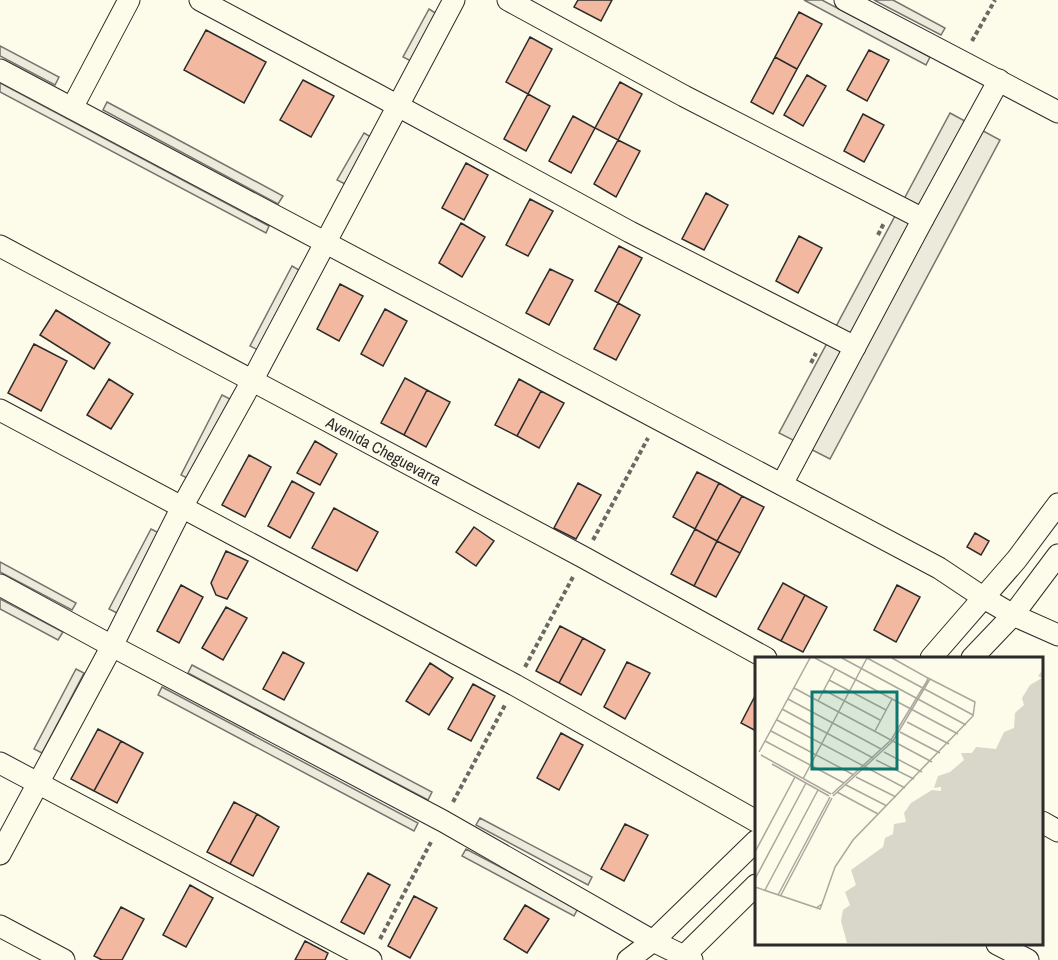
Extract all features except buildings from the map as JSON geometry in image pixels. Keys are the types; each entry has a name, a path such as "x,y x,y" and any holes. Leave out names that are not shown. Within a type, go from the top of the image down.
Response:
{"street":[{"path":"72,108 129,0"},
{"path":"200,0 630,232 855,347"},
{"path":"0,854 182,507 252,381 454,0"},
{"path":"508,0 684,96 923,219"},
{"path":"844,0 1058,112"},
{"path":"0,70 939,568 1012,615 1058,635"},
{"path":"782,484 999,80"},
{"name":"Avenida Cheguevarra","path":"0,246 583,557 764,657"},
{"path":"0,410 515,685 755,820"},
{"path":"932,657 1017,559 1058,504"},
{"path":"973,657 1012,615 1058,555"},
{"path":"0,585 443,821 685,959 755,886"},
{"path":"0,764 38,782 371,960"},
{"path":"1043,823 1058,831"},
{"path":"628,960 653,941 755,842"},
{"path":"0,926 64,960"},
{"path":"999,945 1028,960"}],"shaded area":[{"path":"804,0 822,0 930,57 926,65"},
{"path":"874,0 893,0 945,28 941,35"},
{"path":"429,9 437,14 411,61 403,57"},
{"path":"0,46 59,77 55,85 0,56"},
{"path":"0,83 269,226 266,233 0,92"},
{"path":"107,102 283,196 278,204 103,110"},
{"path":"950,113 1000,140 830,459 779,433"},
{"path":"364,133 371,137 345,184 337,180"},
{"path":"292,266 299,270 258,350 250,346"},
{"path":"222,395 230,399 189,479 181,475"},
{"path":"151,529 159,533 117,613 109,609"},
{"path":"0,562 76,603 72,610 0,572"},
{"path":"0,599 63,632 58,640 0,609"},
{"path":"192,665 432,792 428,800 188,673"},
{"path":"76,669 84,673 42,753 34,749"},
{"path":"162,687 418,823 414,831 158,695"},
{"path":"480,818 592,877 588,885 476,825"},
{"path":"466,849 578,908 574,916 462,856"}]}
